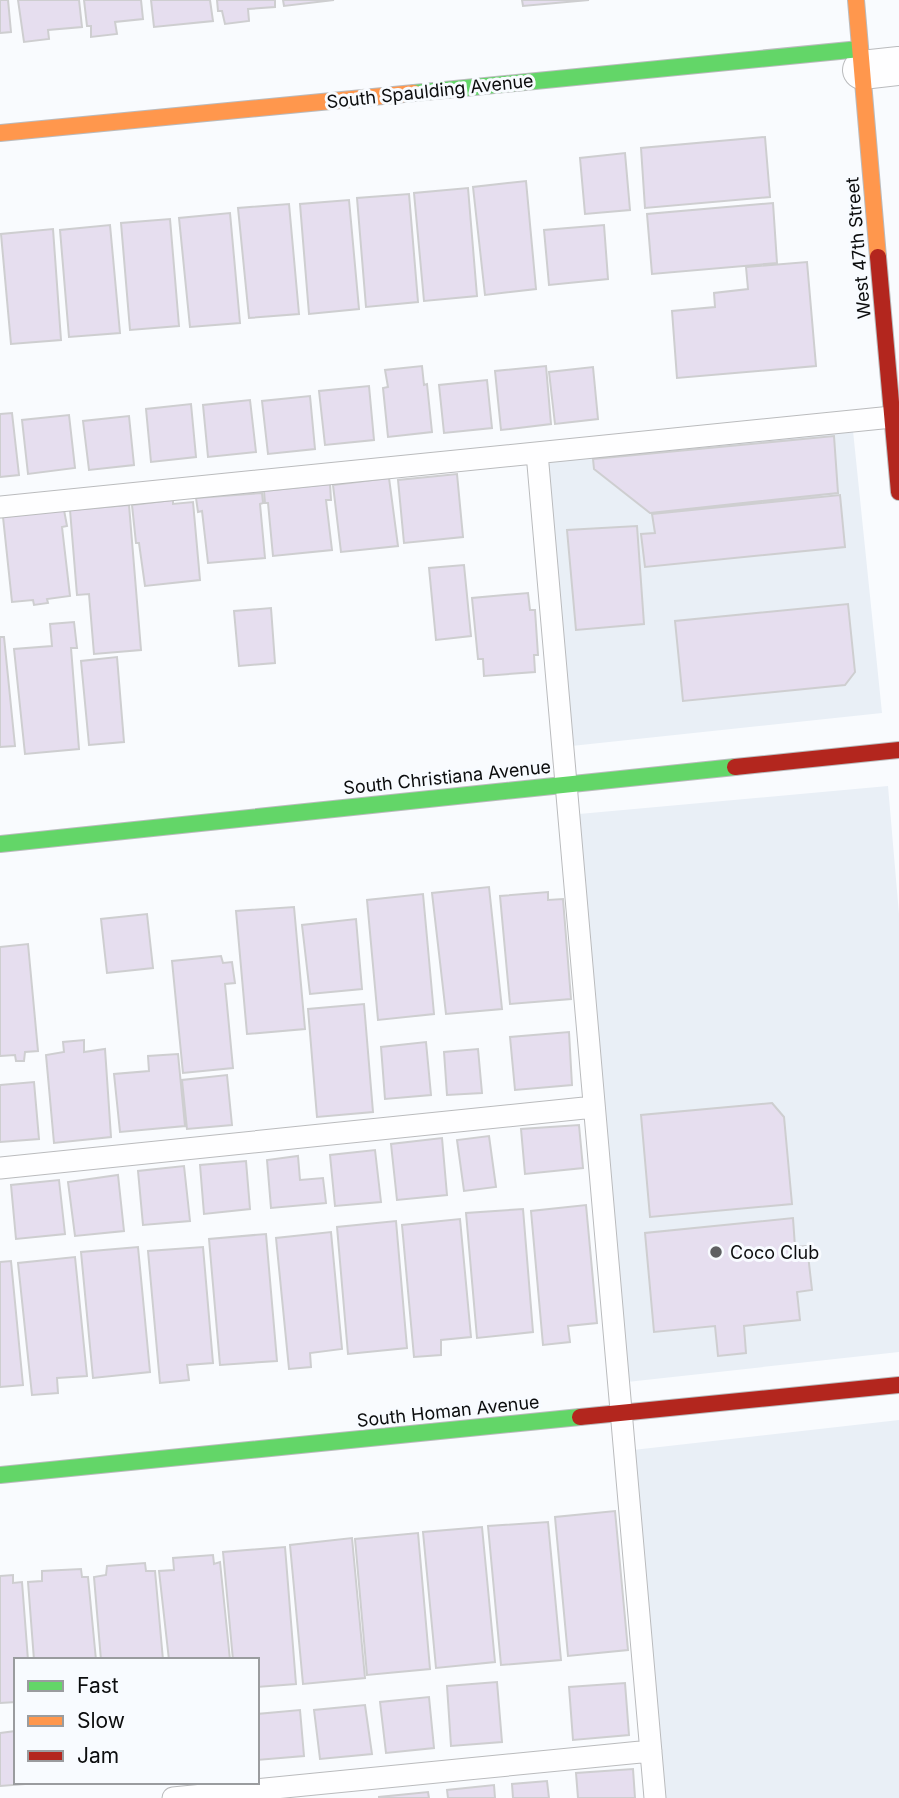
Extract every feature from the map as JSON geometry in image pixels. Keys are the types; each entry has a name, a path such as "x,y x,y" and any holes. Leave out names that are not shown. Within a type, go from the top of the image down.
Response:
{"street":[{"name":"West 47th Street","path":"856,0 874,62 892,417 899,492"},
{"name":"South Spaulding Avenue","path":"0,133 874,62"},
{"name":"South Christiana Avenue","path":"0,844 899,750"},
{"name":"South Homan Avenue","path":"0,1475 899,1385"}],"lane":[{"path":"0,508 892,417"},
{"path":"537,453 655,1798"},
{"path":"0,1168 594,1107"},
{"path":"173,1798 651,1751"}],"shaded area":[{"path":"852,421 882,713 562,747 537,453"},
{"path":"888,786 899,914 899,1352 618,1383 568,815"},
{"path":"899,1420 899,1798 655,1798 624,1451"}],"building":[{"path":"0,0 8,0 11,32 0,33"},
{"path":"18,0 79,0 82,27 48,30 49,39 24,42"},
{"path":"84,0 141,0 143,19 115,22 117,34 91,37"},
{"path":"151,0 210,0 213,21 154,27"},
{"path":"217,0 275,0 275,7 248,9 249,21 225,24 222,11 218,11"},
{"path":"283,0 334,0 284,6"},
{"path":"522,0 589,0 523,6"},
{"path":"765,137 770,197 645,208 641,148"},
{"path":"625,153 630,210 585,214 580,158"},
{"path":"526,181 536,289 485,295 473,187"},
{"path":"468,188 477,296 424,301 414,193"},
{"path":"409,194 418,302 366,307 357,198"},
{"path":"349,200 359,309 309,314 300,204"},
{"path":"773,203 777,263 652,274 647,214"},
{"path":"289,204 299,314 249,318 238,208"},
{"path":"230,213 240,323 190,327 179,218"},
{"path":"170,219 179,326 130,330 121,223"},
{"path":"110,225 120,333 69,337 60,230"},
{"path":"604,225 608,279 549,285 544,230"},
{"path":"53,229 61,340 11,344 1,234"},
{"path":"807,262 816,366 677,378 672,311 715,307 714,293 748,289 746,267"},
{"path":"422,366 424,385 427,384 432,432 388,437 383,388 388,387 385,370"},
{"path":"546,366 551,424 501,430 495,371"},
{"path":"593,367 598,419 555,424 549,372"},
{"path":"487,380 492,428 444,433 439,385"},
{"path":"369,386 374,440 325,445 319,391"},
{"path":"310,396 315,449 268,454 262,401"},
{"path":"250,400 256,452 208,457 203,405"},
{"path":"191,404 196,457 151,462 146,409"},
{"path":"12,413 19,475 0,477 0,414"},
{"path":"69,415 75,468 28,474 22,420"},
{"path":"129,416 134,465 89,470 83,421"},
{"path":"834,436 838,493 650,513 594,469 593,459"},
{"path":"457,474 463,537 404,543 398,480"},
{"path":"389,478 398,546 341,552 333,485"},
{"path":"330,484 331,500 326,500 332,550 273,556 268,503 265,503 264,491"},
{"path":"262,493 263,503 260,504 265,558 208,563 202,511 198,512 196,498"},
{"path":"840,495 845,547 645,567 641,534 655,533 652,514"},
{"path":"173,500 173,504 193,502 200,580 145,586 132,505"},
{"path":"129,505 141,650 94,654 89,594 77,595 70,510"},
{"path":"64,510 67,526 62,527 70,596 47,599 48,603 34,605 33,600 12,602 3,517"},
{"path":"637,526 644,624 576,630 567,530"},
{"path":"464,565 471,636 436,640 429,568"},
{"path":"528,593 530,610 535,610 538,655 534,655 535,672 484,676 483,659 478,659 472,598"},
{"path":"848,604 855,672 845,685 683,701 675,621"},
{"path":"271,608 275,663 239,666 234,611"},
{"path":"74,622 77,648 71,648 79,749 25,754 14,649 52,646 50,624"},
{"path":"0,637 4,637 15,746 0,747"},
{"path":"117,657 124,742 89,745 81,661"},
{"path":"489,887 502,1009 446,1014 432,893"},
{"path":"548,892 548,900 563,899 571,999 510,1004 500,896"},
{"path":"423,894 434,1014 378,1020 367,900"},
{"path":"294,907 305,1029 247,1034 236,911"},
{"path":"147,914 153,968 107,973 101,919"},
{"path":"356,919 362,989 310,994 302,925"},
{"path":"28,944 38,1051 25,1052 24,1061 16,1061 15,1055 0,1056 0,947"},
{"path":"221,956 223,963 232,962 235,983 225,984 233,1068 183,1073 172,961"},
{"path":"364,1004 373,1112 317,1117 308,1009"},
{"path":"569,1032 572,1085 515,1090 510,1037"},
{"path":"84,1040 84,1052 105,1049 111,1137 54,1143 46,1055 64,1052 63,1042"},
{"path":"426,1042 431,1095 385,1099 381,1047"},
{"path":"478,1049 482,1093 447,1095 444,1052"},
{"path":"178,1054 185,1126 120,1132 114,1074 149,1071 148,1056"},
{"path":"227,1075 232,1125 187,1129 182,1080"},
{"path":"34,1082 39,1139 0,1142 0,1085"},
{"path":"772,1103 784,1117 792,1204 650,1217 641,1115"},
{"path":"579,1125 583,1168 525,1174 521,1129"},
{"path":"489,1136 496,1187 464,1191 457,1140"},
{"path":"442,1138 447,1195 397,1200 391,1144"},
{"path":"375,1150 381,1202 335,1206 330,1155"},
{"path":"298,1156 300,1180 323,1178 326,1203 271,1208 267,1160"},
{"path":"246,1161 250,1209 204,1214 200,1165"},
{"path":"184,1166 190,1221 143,1225 138,1171"},
{"path":"118,1175 124,1231 75,1236 68,1182"},
{"path":"59,1180 65,1234 16,1239 11,1185"},
{"path":"586,1205 597,1323 568,1326 570,1342 543,1345 531,1211"},
{"path":"523,1209 533,1332 477,1338 466,1213"},
{"path":"793,1218 795,1247 807,1246 812,1290 797,1292 800,1320 744,1326 746,1353 718,1356 715,1326 654,1332 645,1233"},
{"path":"460,1219 471,1337 441,1340 441,1355 414,1357 402,1225"},
{"path":"396,1221 407,1348 348,1354 337,1227"},
{"path":"331,1232 342,1349 310,1353 311,1367 289,1369 276,1238"},
{"path":"266,1234 277,1361 220,1365 209,1239"},
{"path":"138,1247 150,1372 93,1378 81,1252"},
{"path":"203,1247 213,1363 187,1365 189,1380 160,1383 148,1251"},
{"path":"75,1257 87,1376 57,1378 58,1393 32,1395 18,1263"},
{"path":"11,1261 23,1385 0,1387 0,1262"},
{"path":"615,1511 628,1650 568,1656 555,1517"},
{"path":"548,1522 561,1660 501,1665 488,1526"},
{"path":"482,1527 495,1662 436,1668 423,1532"},
{"path":"418,1533 430,1669 367,1675 355,1539"},
{"path":"352,1538 365,1678 303,1684 290,1545"},
{"path":"285,1547 296,1684 259,1687 259,1658 233,1658 223,1552"},
{"path":"213,1555 214,1564 220,1562 230,1658 169,1658 159,1571 174,1570 173,1558"},
{"path":"145,1563 146,1571 155,1571 163,1658 101,1658 94,1577 106,1575 107,1566"},
{"path":"81,1569 82,1577 88,1577 96,1658 34,1658 28,1582 42,1581 42,1571"},
{"path":"13,1575 13,1583 22,1582 28,1658 14,1658 14,1702 0,1703 0,1576"},
{"path":"497,1682 502,1742 451,1746 447,1686"},
{"path":"625,1683 629,1735 573,1740 569,1687"},
{"path":"429,1697 434,1748 386,1753 380,1702"},
{"path":"365,1705 372,1754 320,1759 314,1710"},
{"path":"300,1710 304,1756 259,1760 259,1714"},
{"path":"14,1731 14,1784 25,1784 0,1786 0,1733"},
{"path":"633,1769 635,1798 578,1798 576,1773"},
{"path":"547,1781 549,1798 513,1798 512,1784"},
{"path":"494,1785 495,1798 448,1798 447,1790"},
{"path":"428,1792 429,1798 379,1798 379,1797"}],"traffic: fast":[{"path":"414,93 860,49"},
{"path":"0,844 735,767"},
{"path":"0,1475 580,1417"}],"traffic: slow":[{"path":"856,0 878,257"},
{"path":"0,133 414,93"}],"traffic: jam":[{"path":"878,257 899,492"},
{"path":"735,767 899,750"},
{"path":"580,1417 899,1385"}],"place":[{"name":"Coco Club","path":"716,1252"}]}
